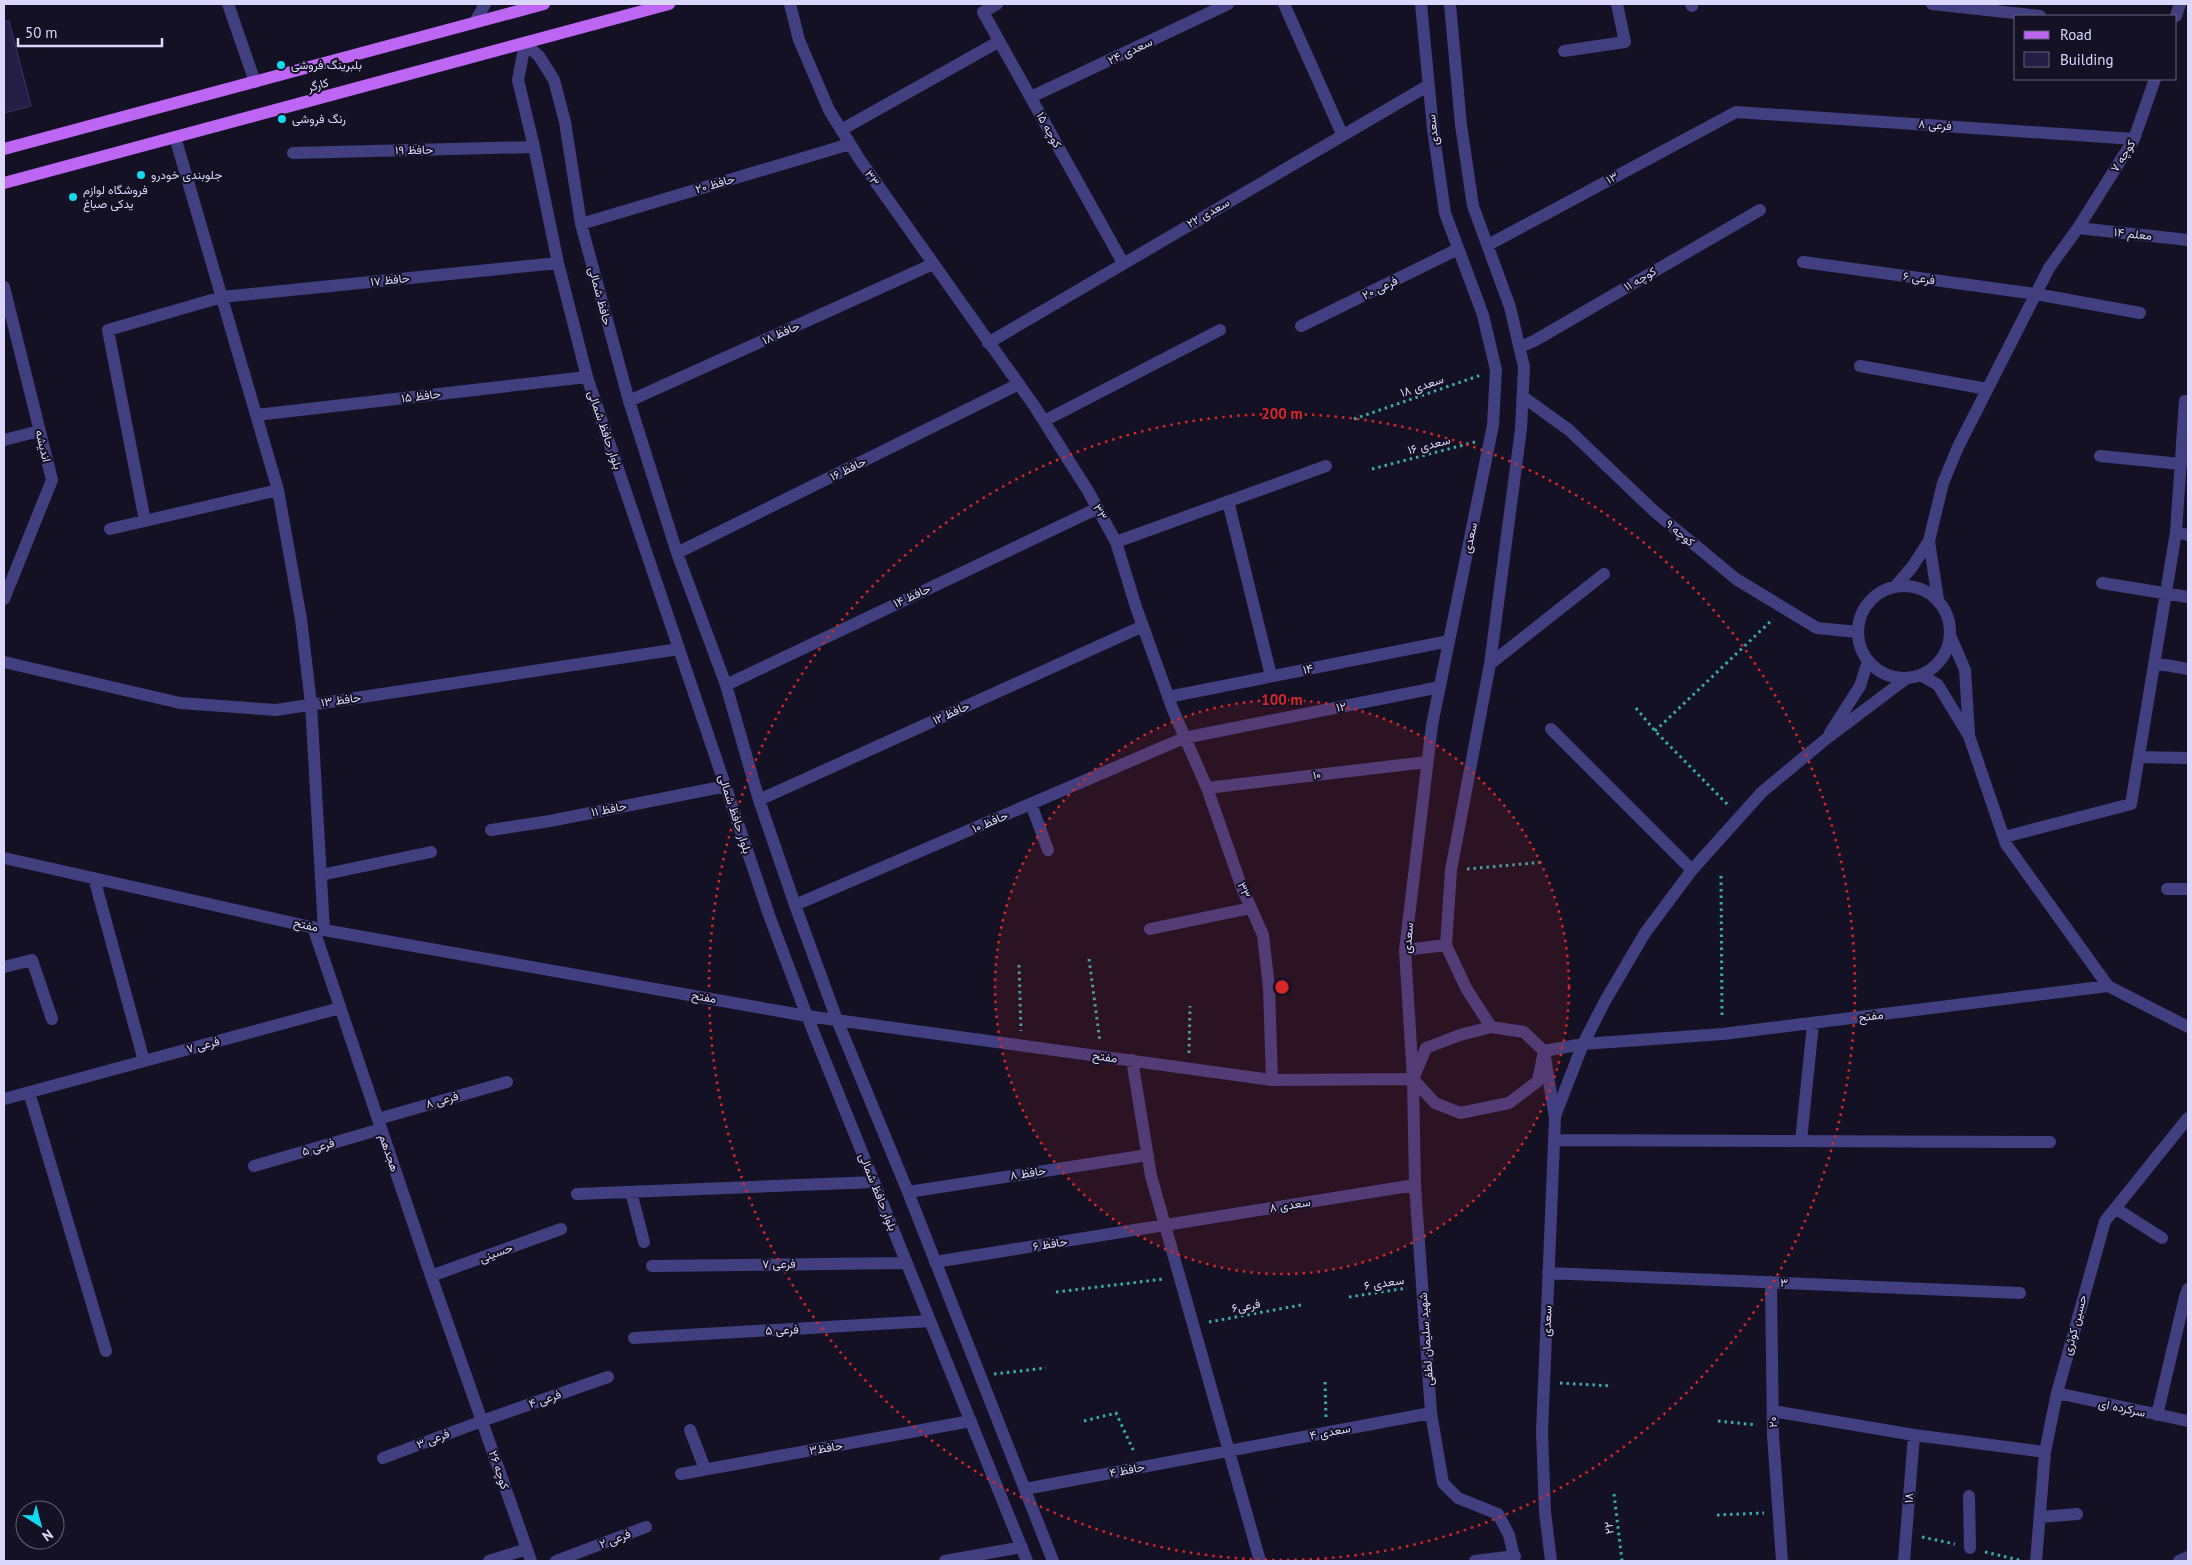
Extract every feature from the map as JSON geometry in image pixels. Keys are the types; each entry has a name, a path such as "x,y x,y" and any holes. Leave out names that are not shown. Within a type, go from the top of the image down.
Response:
{"main road":[{"name":"کارگر","path":"4,149 544,4"},
{"name":"کارگر","path":"4,183 669,4"}],"street":[{"path":"228,4 255,82"},
{"path":"475,22 486,4"},
{"name":"۳۳","path":"790,4 799,40 829,110 841,130 1044,421 1098,508 1116,542 1168,697 1207,788 1251,908 1263,935 1267,970 1272,1080"},
{"name":"کوچه ۱۵","path":"997,4 983,12 998,42 1031,97 1123,263"},
{"name":"سعدی ۲۴","path":"1031,97 1228,4"},
{"path":"1284,4 1342,134"},
{"name":"سعدی","path":"1413,1079 1405,950 1427,762 1449,641 1493,425 1496,370 1482,315 1445,213 1433,129 1421,4"},
{"path":"1450,4 1461,125 1473,206 1510,307 1524,367 1521,429 1490,664 1451,870 1446,945 1466,988 1491,1028"},
{"path":"1564,51 1625,42 1617,4"},
{"path":"1932,4 2031,15"},
{"path":"841,130 998,42"},
{"name":"بلوار حافظ شمالی","path":"525,44 518,80 558,263 587,377 769,915 807,1016 1027,1561"},
{"name":"حافظ شمالی","path":"525,44 539,56 554,80 565,122 581,224 628,401 677,553"},
{"name":"کوچه ۷","path":"1929,541 1943,484 1958,447 2049,268 2078,228 2134,139 2154,80"},
{"name":"سعدی ۲۲","path":"988,342 1429,85"},
{"name":"۱۳","path":"1488,245 1736,112"},
{"name":"فرعی ۸","path":"1736,112 2134,139"},
{"name":"هجدهم","path":"175,137 278,490 301,619 311,704 321,875 318,928 340,1008 467,1378"},
{"name":"حافظ ۲۰","path":"581,224 850,144"},
{"name":"حافظ ۱۹","path":"293,153 534,147"},
{"name":"کوچه ۱۱","path":"1520,347 1534,341 1760,210"},
{"name":"معلم ۱۴","path":"2078,228 2188,240"},
{"name":"فرعی ۲۰","path":"1301,326 1458,249"},
{"name":"فرعی ۶","path":"1803,262 2036,294 2140,313"},
{"name":"حافظ ۱۷","path":"146,521 108,330 222,297 558,263"},
{"name":"حافظ ۱۸","path":"628,401 933,264"},
{"name":"اندیشه","path":"4,287 5,300 52,480 6,586 4,599"},
{"path":"1044,421 1220,330"},
{"path":"1860,366 1987,389"},
{"name":"حافظ ۱۵","path":"256,415 587,377"},
{"name":"حافظ ۱۶","path":"677,553 1019,384"},
{"name":"کوچه ۹","path":"1523,397 1569,430 1655,512 1736,579 1817,628 1858,632"},
{"path":"2004,837 2131,804 2166,593 2182,533 2181,464 2187,401"},
{"path":"4,440 39,430"},
{"path":"2100,456 2181,464"},
{"path":"1116,542 1326,466"},
{"path":"110,530 278,490"},
{"path":"1228,501 1272,676"},
{"name":"حافظ ۱۴","path":"726,685 1098,508"},
{"path":"1895,587 1912,567 1929,541"},
{"path":"1929,541 1938,600"},
{"path":"677,553 726,685 759,800 837,1020 908,1192 1053,1561"},
{"path":"1490,664 1604,574"},
{"path":"2102,583 2188,597"},
{"path":"1895,587 1910,587 1925,591 1938,600 1950,622 1950,635 1948,647 1942,659 1933,668 1921,675 1907,678 1893,677 1879,671 1868,662 1861,648 1858,632 1861,617 1869,604 1880,593 1895,587"},
{"name":"حافظ ۱۲","path":"759,800 1143,626"},
{"path":"1950,635 1965,670 1969,736"},
{"name":"۱۴","path":"1168,697 1449,641"},
{"name":"حافظ ۱۳","path":"4,662 180,703 276,710 680,649"},
{"path":"1826,739 1860,686 1868,662"},
{"path":"2154,663 2188,669"},
{"path":"1921,675 1938,684 1969,736 2006,844 2108,986 2188,1027"},
{"path":"1554,1118 1583,1044 1645,933 1692,870 1762,792 1826,739 1907,678"},
{"name":"۱۲","path":"1184,738 1440,687"},
{"path":"1551,729 1692,870"},
{"name":"حافظ ۱۰","path":"795,905 1184,738"},
{"path":"2139,757 2188,758"},
{"name":"۱۰","path":"1207,788 1427,762"},
{"name":"حافظ ۱۱","path":"491,830 550,821 726,786"},
{"path":"1031,804 1048,850"},
{"path":"321,875 432,852"},
{"name":"مفتح","path":"4,858 318,928 807,1016 1272,1080 1413,1079"},
{"path":"94,878 144,1061"},
{"path":"2167,889 2188,889"},
{"path":"1150,929 1251,908"},
{"path":"1405,950 1446,945"},
{"path":"4,967 32,960 52,1019"},
{"name":"مفتح","path":"1544,1051 1583,1044 1723,1034 1813,1024 2108,986"},
{"name":"فرعی ۷","path":"29,1092 340,1008"},
{"path":"1801,1141 1813,1024"},
{"path":"1491,1028 1524,1032 1544,1051 1538,1081 1510,1103 1460,1113 1434,1103 1413,1079 1426,1048 1460,1035 1491,1028"},
{"name":"سعدی","path":"1544,1051 1554,1118 1543,1450 1545,1512 1551,1561"},
{"path":"1132,1060 1148,1155 1166,1226 1260,1561"},
{"name":"شهید سلیمان لطفی","path":"1413,1079 1415,1185 1431,1413 1443,1483 1458,1498 1498,1514 1509,1535 1515,1558"},
{"name":"فرعی ۸","path":"379,1124 507,1082"},
{"path":"4,1099 29,1092 106,1351"},
{"name":"حسین کوثری","path":"2036,1561 2045,1452 2057,1393 2105,1221 2184,1132 2188,1118"},
{"name":"فرعی ۵","path":"254,1166 379,1124"},
{"path":"1554,1140 2050,1142"},
{"name":"حافظ ۸","path":"908,1192 1148,1155"},
{"path":"577,1194 874,1182"},
{"name":"سعدی ۸","path":"1166,1226 1415,1185"},
{"path":"632,1192 644,1242"},
{"path":"2115,1208 2162,1238"},
{"name":"حافظ ۶","path":"935,1262 1166,1226"},
{"name":"حسینی","path":"431,1276 561,1229"},
{"name":"فرعی ۷","path":"652,1266 906,1263"},
{"name":"۳","path":"1548,1273 2020,1292"},
{"name":"۲۰","path":"1771,1282 1773,1426 1782,1561"},
{"path":"2157,1415 2188,1289"},
{"name":"فرعی ۵","path":"634,1338 930,1321"},
{"name":"فرعی ۴","path":"482,1421 608,1377"},
{"name":"کوچه ۲۶","path":"467,1378 529,1555"},
{"name":"سرکرده ای","path":"2057,1393 2188,1421"},
{"path":"1773,1411 1914,1435 2045,1452"},
{"name":"سعدی ۴","path":"1229,1451 1431,1413"},
{"name":"فرعی ۳","path":"383,1458 482,1421"},
{"name":"حافظ۳","path":"681,1474 970,1421"},
{"path":"690,1430 705,1470"},
{"name":"۱۸","path":"1904,1561 1914,1435"},
{"name":"حافظ ۴","path":"1024,1489 1229,1451"},
{"path":"1969,1496 1970,1548"},
{"path":"2040,1517 2077,1514"},
{"name":"فرعی ۲","path":"556,1561 646,1527"},
{"path":"945,1561 1022,1547"},
{"path":"489,1561 529,1555"},
{"path":"2179,1561 2188,1557"},
{"path":"1475,1561 1515,1558"}],"path":[{"name":"سعدی ۱۸","path":"1354,419 1496,370"},
{"name":"سعدی ۱۶","path":"1372,469 1490,438"},
{"path":"1655,731 1785,609"},
{"path":"1636,708 1655,731 1740,817"},
{"path":"1451,870 1544,862"},
{"path":"1721,876 1723,1034"},
{"path":"1089,959 1102,1056"},
{"path":"1019,964 1021,1045"},
{"path":"1189,1068 1190,1006"},
{"path":"1056,1292 1180,1277"},
{"name":"سعدی ۶","path":"1349,1297 1422,1286"},
{"name":"فرعی۶","path":"1193,1324 1301,1305"},
{"path":"979,1376 1046,1368"},
{"path":"1326,1382 1327,1433"},
{"path":"1544,1382 1612,1386"},
{"path":"1084,1421 1116,1413 1141,1468"},
{"path":"1718,1421 1773,1426"},
{"name":"۲۲","path":"1614,1494 1622,1561"},
{"path":"1717,1515 1778,1512"}],"building":[{"path":"4,21 9,21 31,106 4,113"}],"place":[{"name":"بلبرینگ فروشی","path":"281,65"},
{"name":"رنگ فروشی","path":"282,119"},
{"name":"جلوبندی خودرو","path":"141,175"},
{"name":"فروشگاه لوازم یدکی صباغ","path":"73,197"}]}
